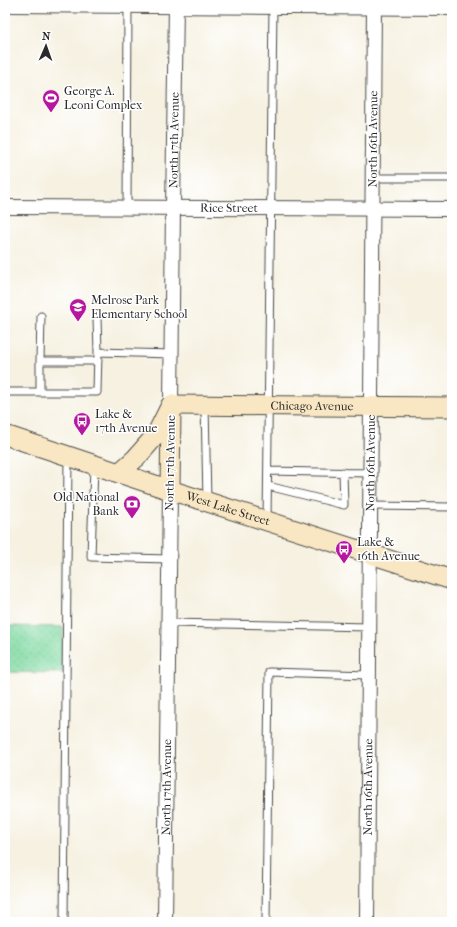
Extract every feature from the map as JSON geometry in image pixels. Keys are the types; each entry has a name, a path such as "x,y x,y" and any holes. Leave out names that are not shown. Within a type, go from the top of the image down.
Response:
{"main road":[{"name":"Chicago Avenue","path":"171,404 452,407"},
{"path":"119,473 136,458 156,435 171,404"},
{"name":"North 17th Avenue","path":"170,490 171,404"},
{"name":"West Lake Street","path":"5,435 206,502 452,580"}],"street":[{"path":"5,5 374,6 452,8"},
{"name":"North 17th Avenue","path":"171,404 176,6"},
{"name":"North 16th Avenue","path":"367,922 374,6"},
{"name":"Rice Street","path":"5,207 452,209"},
{"name":"North 17th Avenue","path":"165,922 170,490"}],"lane":[{"path":"127,208 128,6"},
{"path":"267,521 273,6"},
{"path":"373,178 452,178"},
{"path":"40,392 41,316"},
{"path":"5,392 97,392 97,318"},
{"path":"98,352 172,354"},
{"path":"40,361 98,361"},
{"path":"205,405 206,502"},
{"path":"64,922 68,456"},
{"path":"94,464 91,557 169,559"},
{"path":"268,471 370,473"},
{"path":"268,486 344,505 343,472"},
{"path":"370,506 452,507"},
{"path":"168,623 369,627"},
{"path":"266,922 269,672 369,675"}],"green space":[{"path":"5,626 63,627 62,673 5,672"}],"place":[{"name":"George A. Leoni Complex","path":"51,113"},
{"name":"Melrose Park Elementary School","path":"78,322"},
{"name":"Lake & 17th Avenue","path":"82,436"},
{"name":"Old National Bank","path":"132,519"},
{"name":"Lake & 16th Avenue","path":"344,564"}]}
